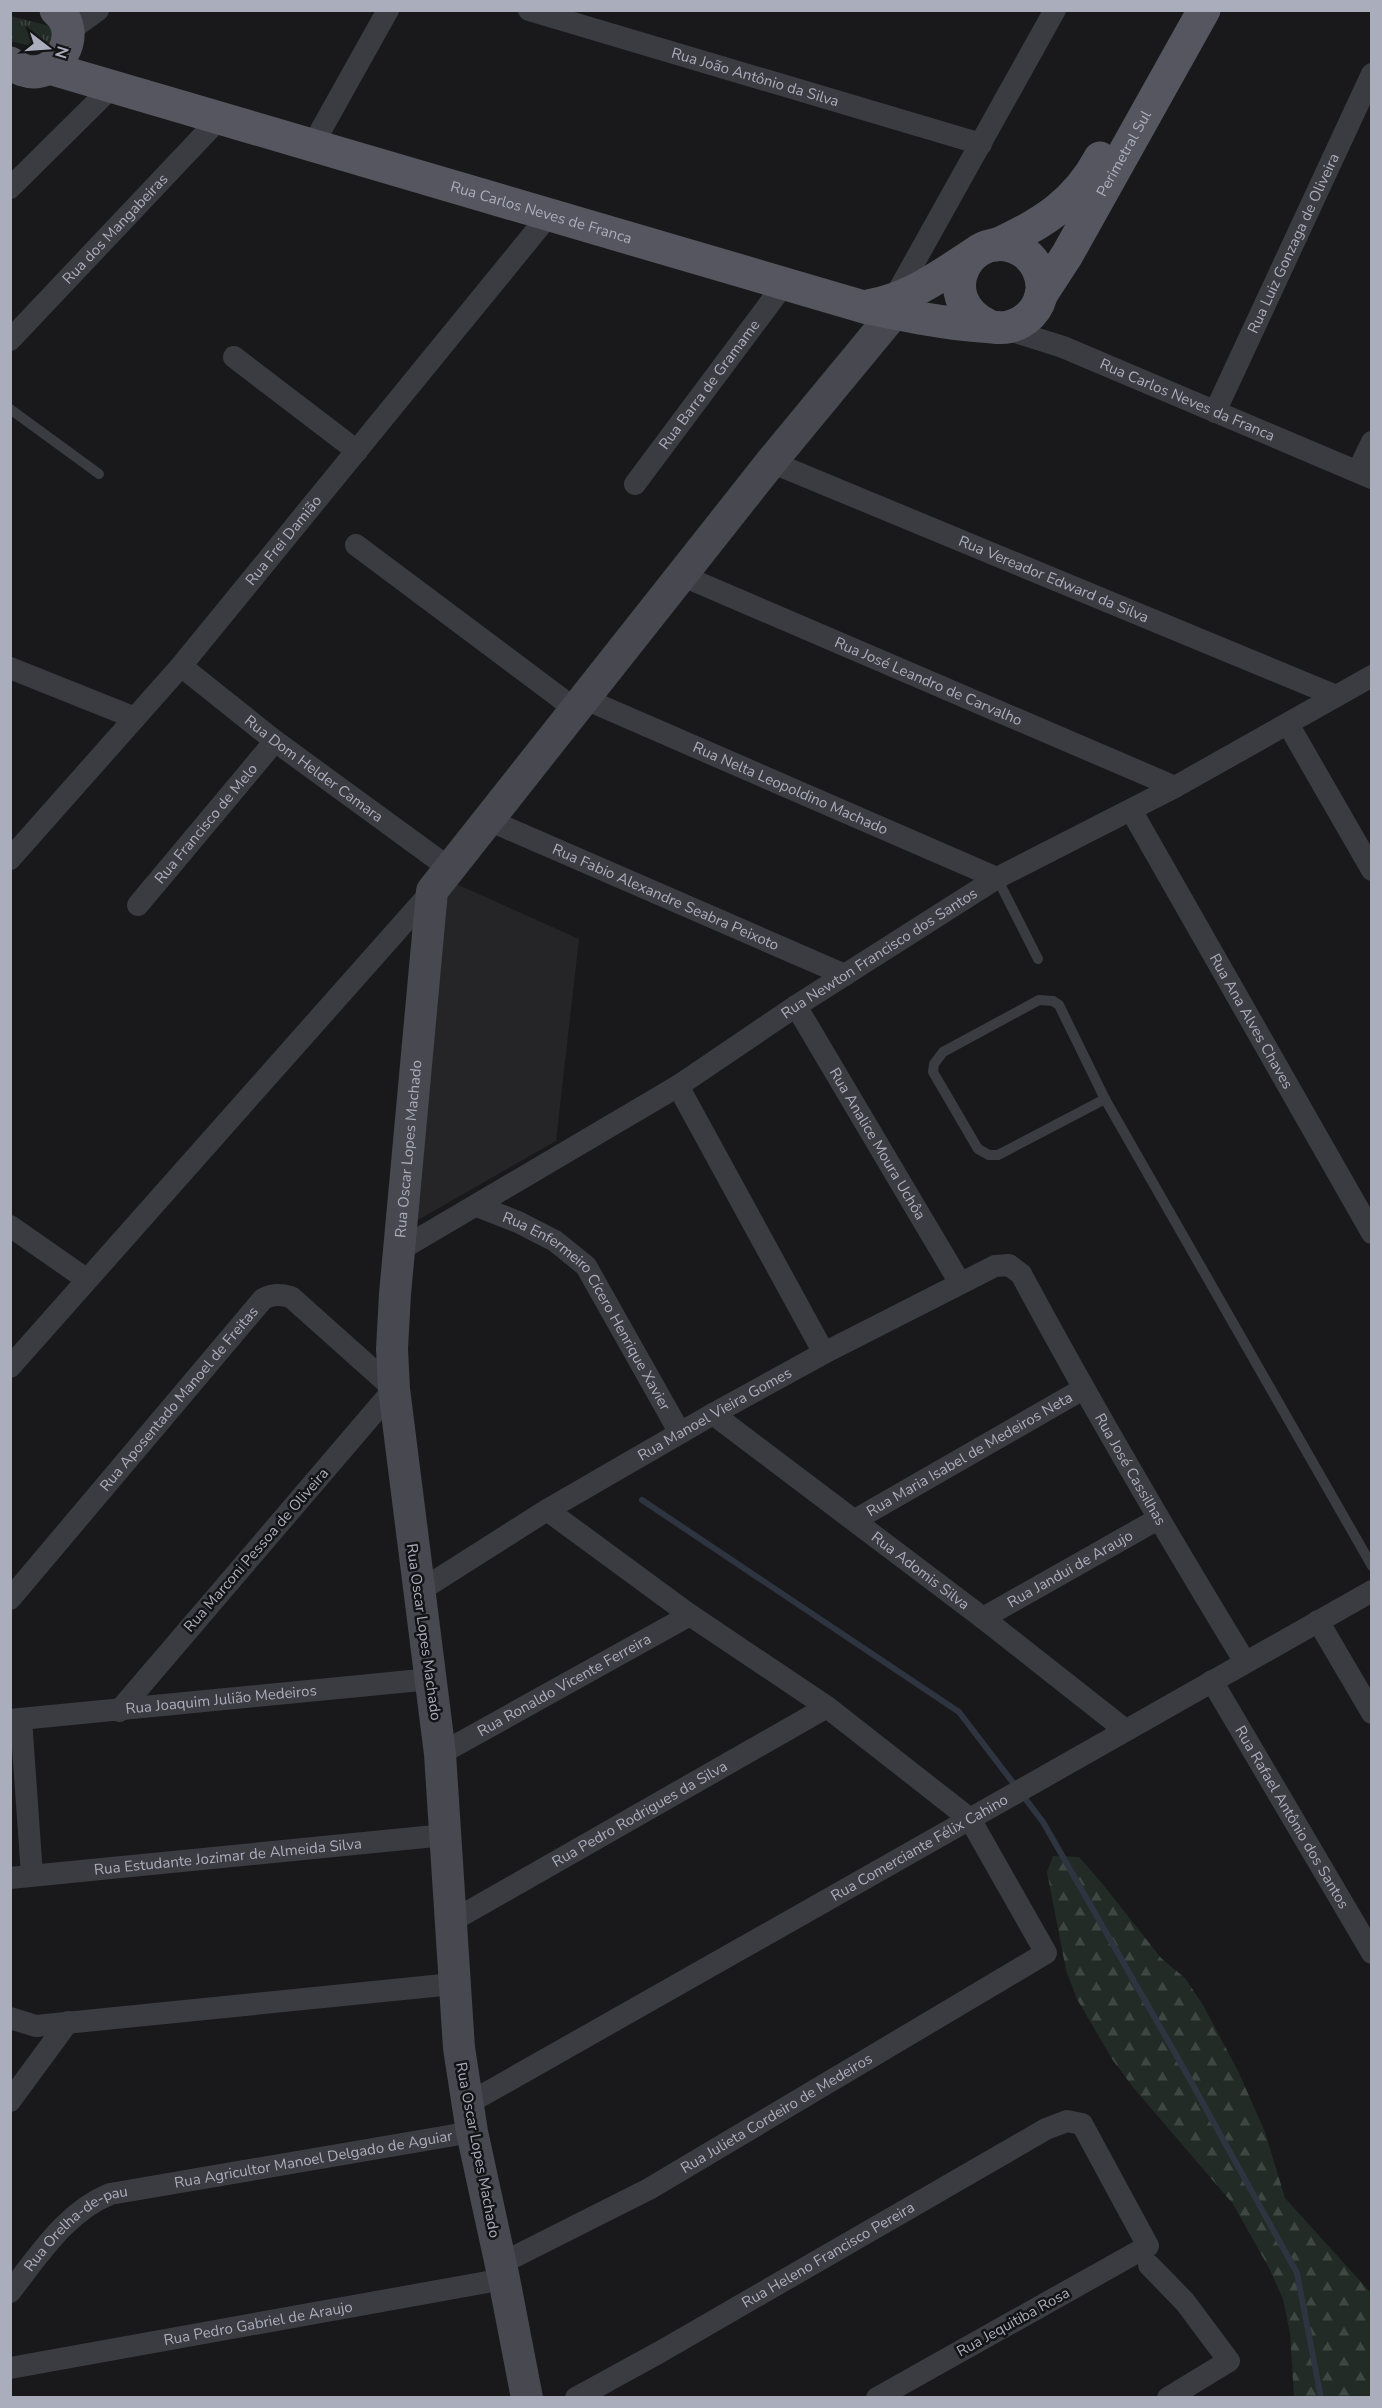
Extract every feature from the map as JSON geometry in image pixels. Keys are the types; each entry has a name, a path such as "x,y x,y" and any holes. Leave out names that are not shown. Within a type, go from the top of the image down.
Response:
{"main road":[{"name":"Perimetral Sul","path":"883,307 919,290 985,249 1017,236 1055,213 1082,186 1178,10"},
{"name":"Perimetral Sul","path":"1039,300 1067,255 1204,10"},
{"name":"Rua Carlos Neves de Franca","path":"10,63 24,70 42,71 60,40 111,88 785,283 883,307"},
{"path":"1010,246 1023,251 1034,261 1042,283 1039,300 1029,316 1019,324 996,327 977,321 968,312 959,288 960,276 965,264 985,249 1010,246"},
{"name":"Rua Carlos Neves da Franca","path":"883,307 937,323 996,327"}],"street":[{"path":"60,40 98,10"},
{"path":"312,146 388,10"},
{"name":"Rua João Antônio da Silva","path":"529,10 981,144"},
{"path":"10,1367 441,879 486,819 771,462 883,307 981,144 1055,10"},
{"name":"Rua Luiz Gonzaga de Oliveira","path":"1215,412 1371,74"},
{"path":"10,189 111,88"},
{"name":"Rua dos Mangabeiras","path":"10,340 219,119"},
{"name":"Rua Frei Damião","path":"10,859 181,666 549,216"},
{"name":"Rua Barra de Gramame","path":"635,484 785,283"},
{"path":"1039,300 1040,318 1062,347"},
{"name":"Rua Carlos Neves da Franca","path":"996,327 1062,347 1365,474"},
{"path":"234,357 357,451"},
{"path":"1365,474 1371,442"},
{"name":"Rua Vereador Edward da Silva","path":"771,462 1336,696"},
{"name":"Rua Nelta Leopoldino Machado","path":"356,545 580,704 997,878"},
{"name":"Rua José Leandro de Carvalho","path":"682,576 1175,787"},
{"name":"Rua Dom Helder Camara","path":"181,666 441,879"},
{"path":"10,668 135,718"},
{"name":"Rua Newton Francisco dos Santos","path":"398,1251 678,1086 796,1006 997,878 1175,787 1371,676"},
{"path":"1288,724 1371,870"},
{"name":"Rua Francisco de Melo","path":"138,905 275,741"},
{"name":"Rua Ana Alves Chaves","path":"1131,810 1371,1233"},
{"name":"Rua Fabio Alexandre Seabra Peixoto","path":"486,819 845,975"},
{"name":"Rua Oscar Lopes Machado","path":"441,879 398,1251 392,1349 394,1389 440,1754 452,1921 453,1984 459,2048 469,2118 527,2397"},
{"name":"Rua Analice Moura Uchôa","path":"796,1006 960,1282"},
{"path":"678,1086 824,1353"},
{"name":"Rua Enfermeiro Cícero Henrique Xavier","path":"477,1206 518,1222 555,1241 586,1266 680,1433"},
{"path":"10,1226 86,1279"},
{"name":"Rua Manoel Vieira Gomes","path":"418,1592 547,1510 712,1414 824,1353 994,1266 1001,1264 1014,1267 1021,1274"},
{"name":"Rua José Cassilhas","path":"1021,1274 1083,1389 1158,1519 1245,1662"},
{"name":"Rua Aposentado Manoel de Freitas","path":"10,1599 263,1299 281,1295 291,1297 394,1389"},
{"name":"Rua Marconi Pessoa de Oliveira","path":"119,1710 394,1389"},
{"name":"Rua Maria Isabel de Medeiros Neta","path":"855,1520 1083,1389"},
{"name":"Rua Adomis Silva","path":"712,1414 855,1520 1124,1729"},
{"path":"547,1510 690,1615 827,1707 970,1819"},
{"name":"Rua Jandui de Araujo","path":"983,1618 1158,1519"},
{"name":"Rua Comerciante Félix Cahino","path":"469,2118 1007,1797 1371,1591"},
{"name":"Rua Ronaldo Vicente Ferreira","path":"440,1754 690,1615"},
{"path":"1318,1621 1371,1713"},
{"name":"Rua Joaquim Julião Medeiros","path":"16,1719 431,1680"},
{"name":"Rua Rafael Antônio dos Santos","path":"1212,1681 1371,1953"},
{"name":"Rua Pedro Rodrigues da Silva","path":"452,1921 827,1707"},
{"path":"16,1719 21,1876"},
{"name":"Rua Julieta Cordeiro de Medeiros","path":"502,2272 649,2189 1046,1953 970,1819"},
{"name":"Rua Estudante Jozimar de Almeida Silva","path":"21,1876 445,1835"},
{"path":"10,2018 36,2026 453,1984"},
{"path":"10,2101 68,2022"},
{"name":"Rua Agricultor Manoel Delgado de Aguiar","path":"156,2187 469,2118"},
{"name":"Rua Heleno Francisco Pereira","path":"576,2397 660,2352 1046,2129 1067,2121 1082,2124 1148,2256"},
{"name":"Rua Orelha-de-pau","path":"10,2292 69,2220 91,2202 110,2194 156,2187"},
{"path":"1148,2256 1229,2361 1168,2397"},
{"name":"Rua Jequitiba Rosa","path":"877,2397 1148,2256"},
{"name":"Rua Pedro Gabriel de Araujo","path":"10,2368 502,2272"}],"lane":[{"path":"10,409 99,474"},
{"path":"997,878 1038,959"},
{"path":"1105,1100 998,1155 989,1155 978,1149 933,1072 934,1064 943,1052 1039,1000 1059,1005 1105,1100 1371,1566"}],"shaded area":[{"path":"443,878 579,939 556,1141 411,1224"}],"green space":[{"path":"10,16 54,27 50,51 11,41"},
{"path":"1053,1856 1079,1857 1161,1958 1185,1978 1203,2005 1238,2071 1265,2132 1285,2198 1371,2293 1371,2397 1294,2397 1290,2333 1283,2299 1269,2268 1233,2204 1132,2086 1112,2059 1077,1999 1066,1970 1047,1872"}],"waterway":[{"path":"642,1500 959,1712 1043,1822 1297,2273 1321,2398"}]}
